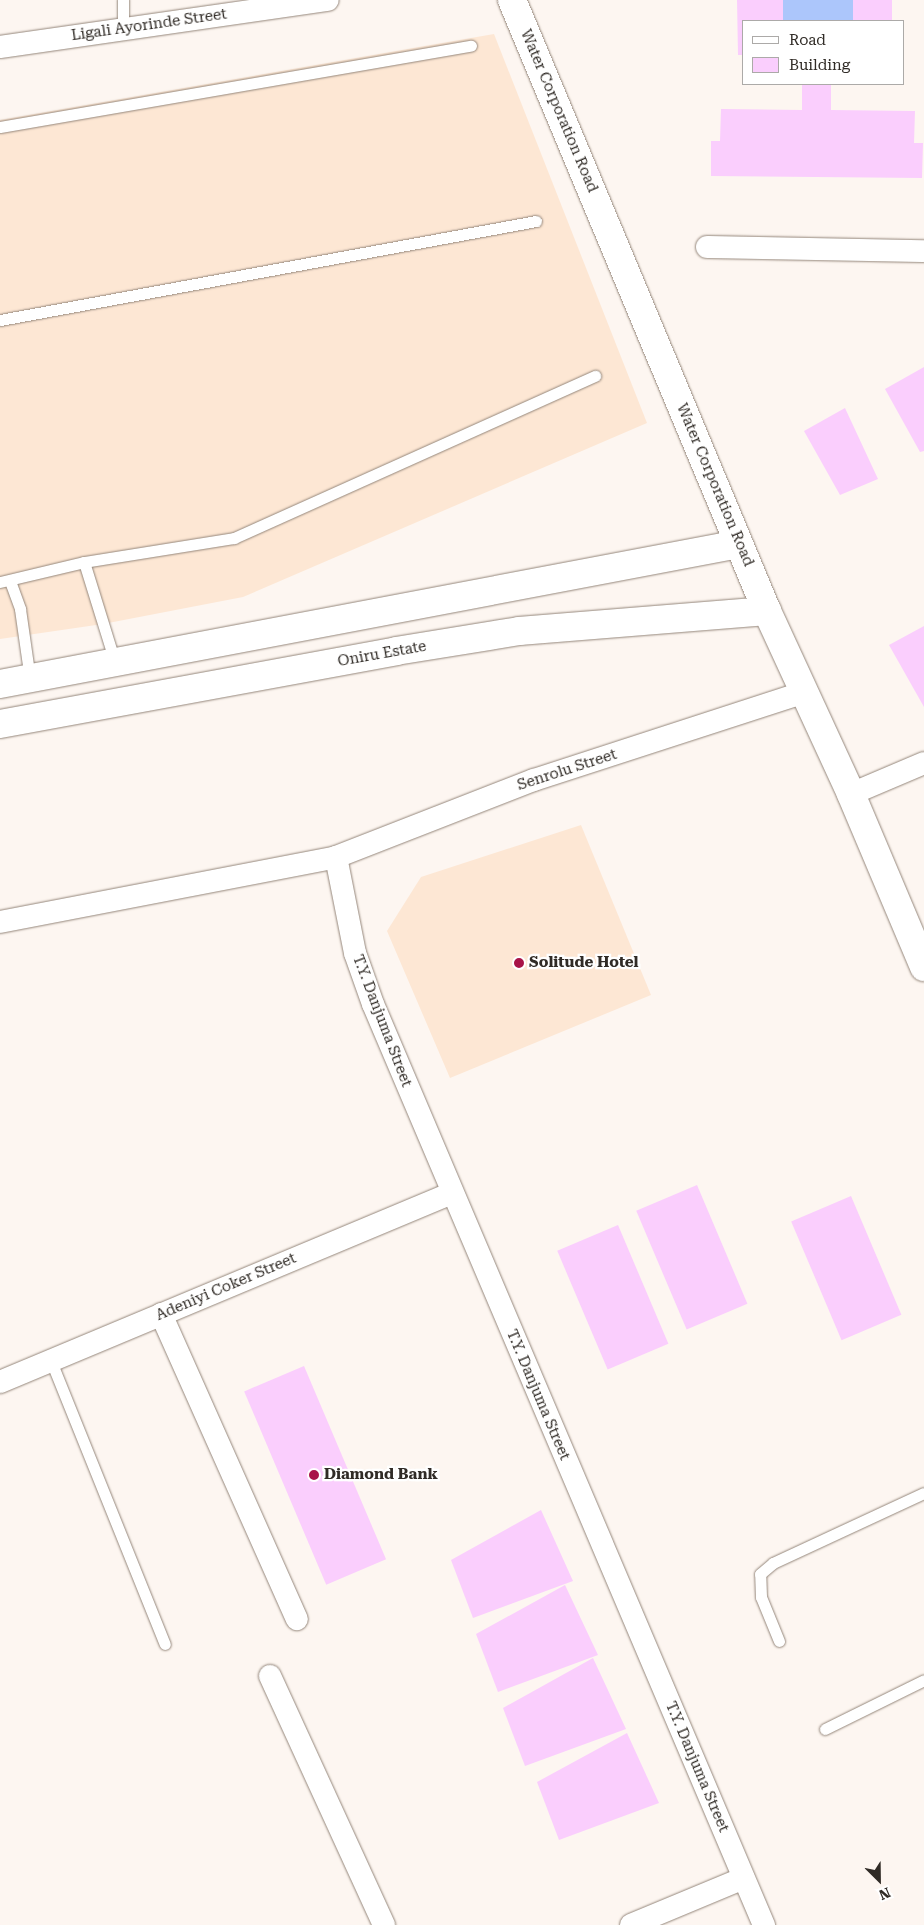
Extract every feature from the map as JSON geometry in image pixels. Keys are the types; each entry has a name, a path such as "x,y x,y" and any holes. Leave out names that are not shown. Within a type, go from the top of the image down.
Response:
{"street":[{"name":"Ligali Ayorinde Street","path":"0,47 328,0"},
{"name":"Water Corporation Road","path":"512,0 767,611 802,693 851,794 924,967"},
{"path":"706,247 924,251"},
{"path":"0,684 739,544"},
{"name":"Oniru Estate","path":"0,724 519,631 767,611"},
{"name":"Senrolu Street","path":"0,922 336,857 534,780 802,693"},
{"path":"851,794 924,763"},
{"name":"T.Y. Danjuma Street","path":"336,857 355,953 451,1193 764,1925"},
{"name":"Adeniyi Coker Street","path":"0,1382 451,1193"},
{"path":"161,1314 297,1620"},
{"path":"270,1676 384,1925"},
{"path":"631,1925 744,1878"}],"lane":[{"path":"123,0 123,29"},
{"path":"0,127 470,46"},
{"path":"0,320 536,221"},
{"path":"30,678 20,609 5,582 84,562 234,538 595,376"},
{"path":"84,562 115,662"},
{"path":"51,1360 165,1644"},
{"path":"779,1641 761,1597 760,1574 773,1563 924,1493"},
{"path":"825,1729 924,1680"}],"shaded area":[{"path":"494,34 647,423 243,597 103,624 0,639 0,120"},
{"name":"Solitude Hotel","path":"581,825 651,995 450,1078 387,931 421,877"}],"water":[{"path":"783,0 853,0 853,20 783,20"}],"building":[{"path":"737,0 783,0 783,20 742,20 742,55 738,55"},
{"path":"853,0 892,0 892,20 853,20"},
{"path":"802,85 831,85 831,110 915,111 914,143 923,143 922,178 711,176 711,141 720,141 721,109 802,110"},
{"path":"924,367 924,451 920,452 885,389"},
{"path":"845,408 878,479 840,495 804,431"},
{"path":"924,626 924,707 889,645"},
{"path":"697,1185 747,1304 687,1330 636,1211"},
{"path":"851,1196 901,1315 842,1340 791,1221"},
{"path":"618,1225 668,1344 608,1370 557,1251"},
{"name":"Diamond Bank","path":"304,1366 386,1559 326,1585 244,1391"},
{"path":"541,1510 573,1581 473,1618 451,1560"},
{"path":"565,1585 598,1655 498,1692 476,1634"},
{"path":"593,1658 626,1729 525,1766 503,1708"},
{"path":"627,1733 659,1803 559,1840 537,1782"}],"place":[{"name":"Solitude Hotel","path":"519,963"},
{"name":"Diamond Bank","path":"314,1475"}]}
